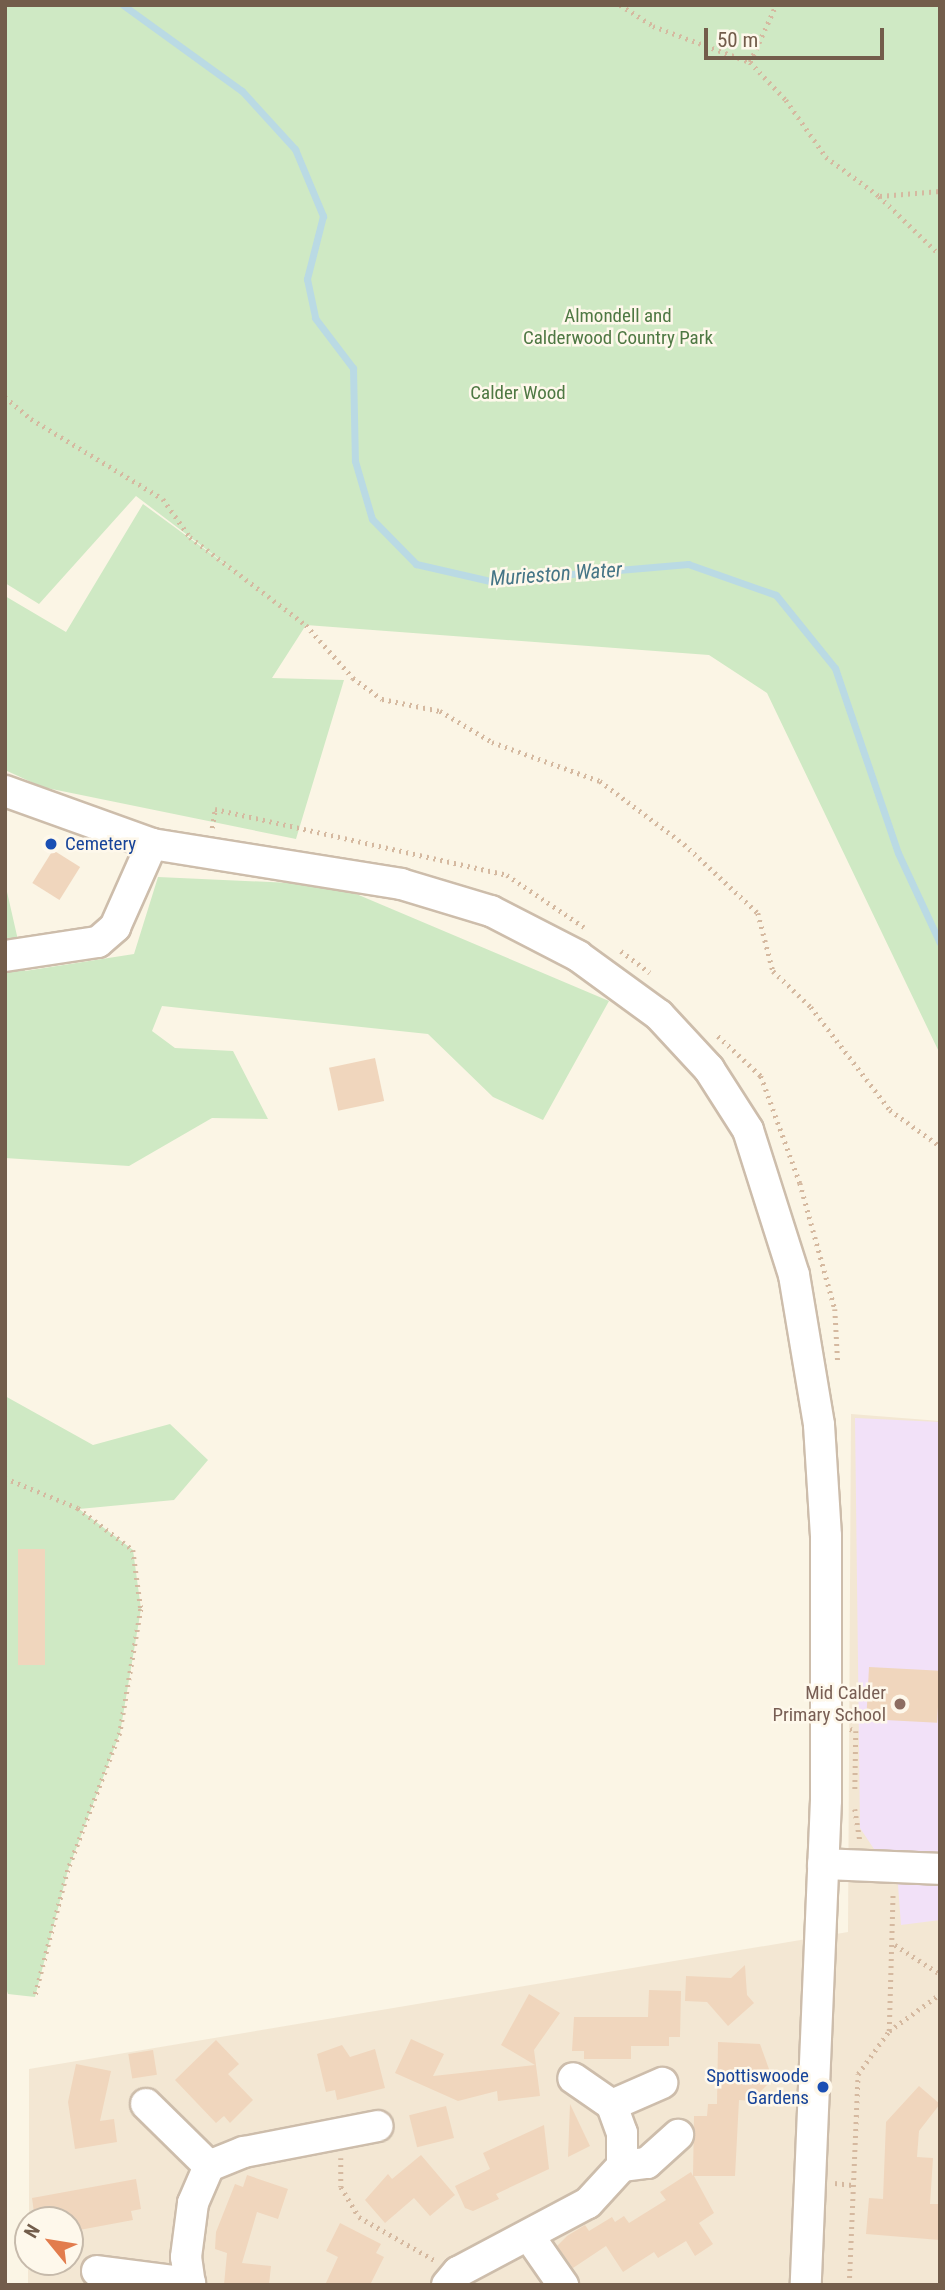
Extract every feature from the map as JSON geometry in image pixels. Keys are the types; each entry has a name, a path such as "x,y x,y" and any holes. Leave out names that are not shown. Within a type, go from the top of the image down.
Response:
{"street":[{"path":"5,791 152,844 401,884 491,911 578,956 659,1015 709,1069 748,1130 794,1275 819,1425 825,1536 823,1864 806,2285"},
{"path":"5,956 98,942 115,927 152,844"},
{"path":"823,1864 940,1869"},
{"path":"573,2078 612,2105 622,2133 622,2166"},
{"path":"612,2105 662,2083"},
{"path":"146,2104 209,2166"},
{"path":"97,2271 190,2284 186,2257 192,2203 209,2166 244,2152 339,2145 378,2126"},
{"path":"453,2278 589,2203 622,2166 647,2163 678,2136"},
{"path":"529,2236 563,2285"}],"path":[{"path":"620,5 653,26 750,62 786,100 826,157 879,196 940,255"},
{"path":"750,62 776,5"},
{"path":"879,196 940,191"},
{"path":"5,397 30,419 163,499 190,537 306,625 354,678 382,699 440,711 492,743 600,781 684,844 758,913 773,971 811,1007 890,1110 940,1146"},
{"path":"208,853 215,809 262,818 507,875 596,934"},
{"path":"618,949 661,983"},
{"path":"711,1029 761,1076 800,1183 835,1309 839,1374"},
{"path":"5,1479 78,1508 132,1550 141,1609 120,1732 68,1870 35,1997"},
{"path":"895,1945 940,1974"},
{"path":"849,2285 854,2107 858,2074 889,2031 940,1994"},
{"path":"841,2107 854,2107"},
{"path":"339,2145 341,2187 359,2217 453,2278"}],"shaded area":[{"path":"851,1414 940,1421 940,2285 28,2285 28,2276 84,2276 84,2206 29,2206 29,2069 848,1932"},
{"name":"Mid Calder Primary School","path":"855,1418 940,1422 940,1920 901,1925 898,1885 860,1828"}],"green space":[{"name":"Almondell and Calderwood Country Park","path":"5,5 940,5 940,1054 767,693 709,655 306,625 272,678 344,680 296,839 42,787 5,770 5,596 66,632 143,504 240,575 136,496 39,604 5,583"},
{"path":"158,877 335,885 609,1001 543,1120 493,1097 428,1034 162,1006 152,1031 175,1048 233,1051 268,1119 212,1118 129,1166 5,1158 5,883 25,971 134,954"},
{"path":"5,1396 93,1445 170,1424 208,1460 174,1500 79,1509 133,1550 141,1609 120,1733 68,1870 35,1997 8,1994 5,1985"}],"building":[{"path":"53,850 80,867 59,900 32,883"},
{"path":"375,1058 384,1101 338,1111 329,1068"},
{"path":"18,1549 45,1549 45,1665 18,1665"},
{"path":"869,1667 940,1671 937,1723 866,1719"},
{"path":"745,1965 747,1995 754,2003 728,2026 707,2002 685,2001 686,1976 731,1978"},
{"path":"649,1990 681,1991 680,2037 669,2037 669,2046 631,2046 631,2059 584,2059 584,2051 572,2051 574,2017 648,2017"},
{"path":"529,1994 560,2013 534,2050 540,2096 498,2101 497,2091 458,2101 395,2073 411,2039 444,2054 433,2076 535,2065 501,2045"},
{"path":"216,2040 239,2064 228,2074 253,2100 230,2123 224,2116 216,2123 175,2080"},
{"path":"718,2042 760,2044 770,2072 769,2083 751,2101 739,2100 735,2176 694,2176 714,2213 699,2223 713,2244 695,2256 686,2241 658,2258 654,2252 623,2272 606,2246 573,2268 557,2246 567,2236 585,2225 589,2231 612,2217 615,2222 624,2216 629,2223 666,2200 660,2192 691,2172 693,2176 694,2116 707,2116 708,2104 717,2104"},
{"path":"342,2045 350,2057 375,2049 385,2088 337,2100 335,2090 326,2092 317,2054"},
{"path":"153,2050 157,2075 132,2079 128,2054"},
{"path":"76,2064 111,2071 100,2121 114,2119 117,2142 75,2149 68,2102"},
{"path":"919,2086 940,2104 919,2131 917,2157 933,2158 930,2204 940,2204 940,2240 866,2234 869,2198 883,2199 886,2122"},
{"path":"570,2104 590,2146 568,2157"},
{"path":"446,2106 454,2138 417,2147 409,2115"},
{"path":"544,2125 549,2169 496,2194 499,2199 473,2211 465,2208 455,2186 490,2169 483,2153"},
{"path":"421,2155 455,2195 430,2216 414,2198 385,2223 365,2200 388,2174 392,2179"},
{"path":"247,2175 288,2189 278,2219 257,2212 242,2263 271,2266 269,2285 224,2285 227,2253 215,2249 216,2232 235,2184 243,2187"},
{"path":"136,2179 141,2209 131,2211 133,2220 84,2229 84,2206 33,2206 32,2198"},
{"path":"340,2223 381,2244 376,2253 384,2257 370,2285 325,2285 338,2257 326,2251"}],"waterway":[{"name":"Murieston Water","path":"123,5 242,91 295,149 323,216 307,279 315,318 353,368 355,461 372,519 416,564 490,581 688,564 776,595 835,668 898,853 940,943"}],"place":[{"name":"Cemetery","path":"51,844"},
{"name":"Mid Calder Primary School","path":"900,1704"},
{"name":"Spottiswoode Gardens","path":"823,2087"}],"park label":[{"name":"Calder Wood","path":"518,393"}]}
